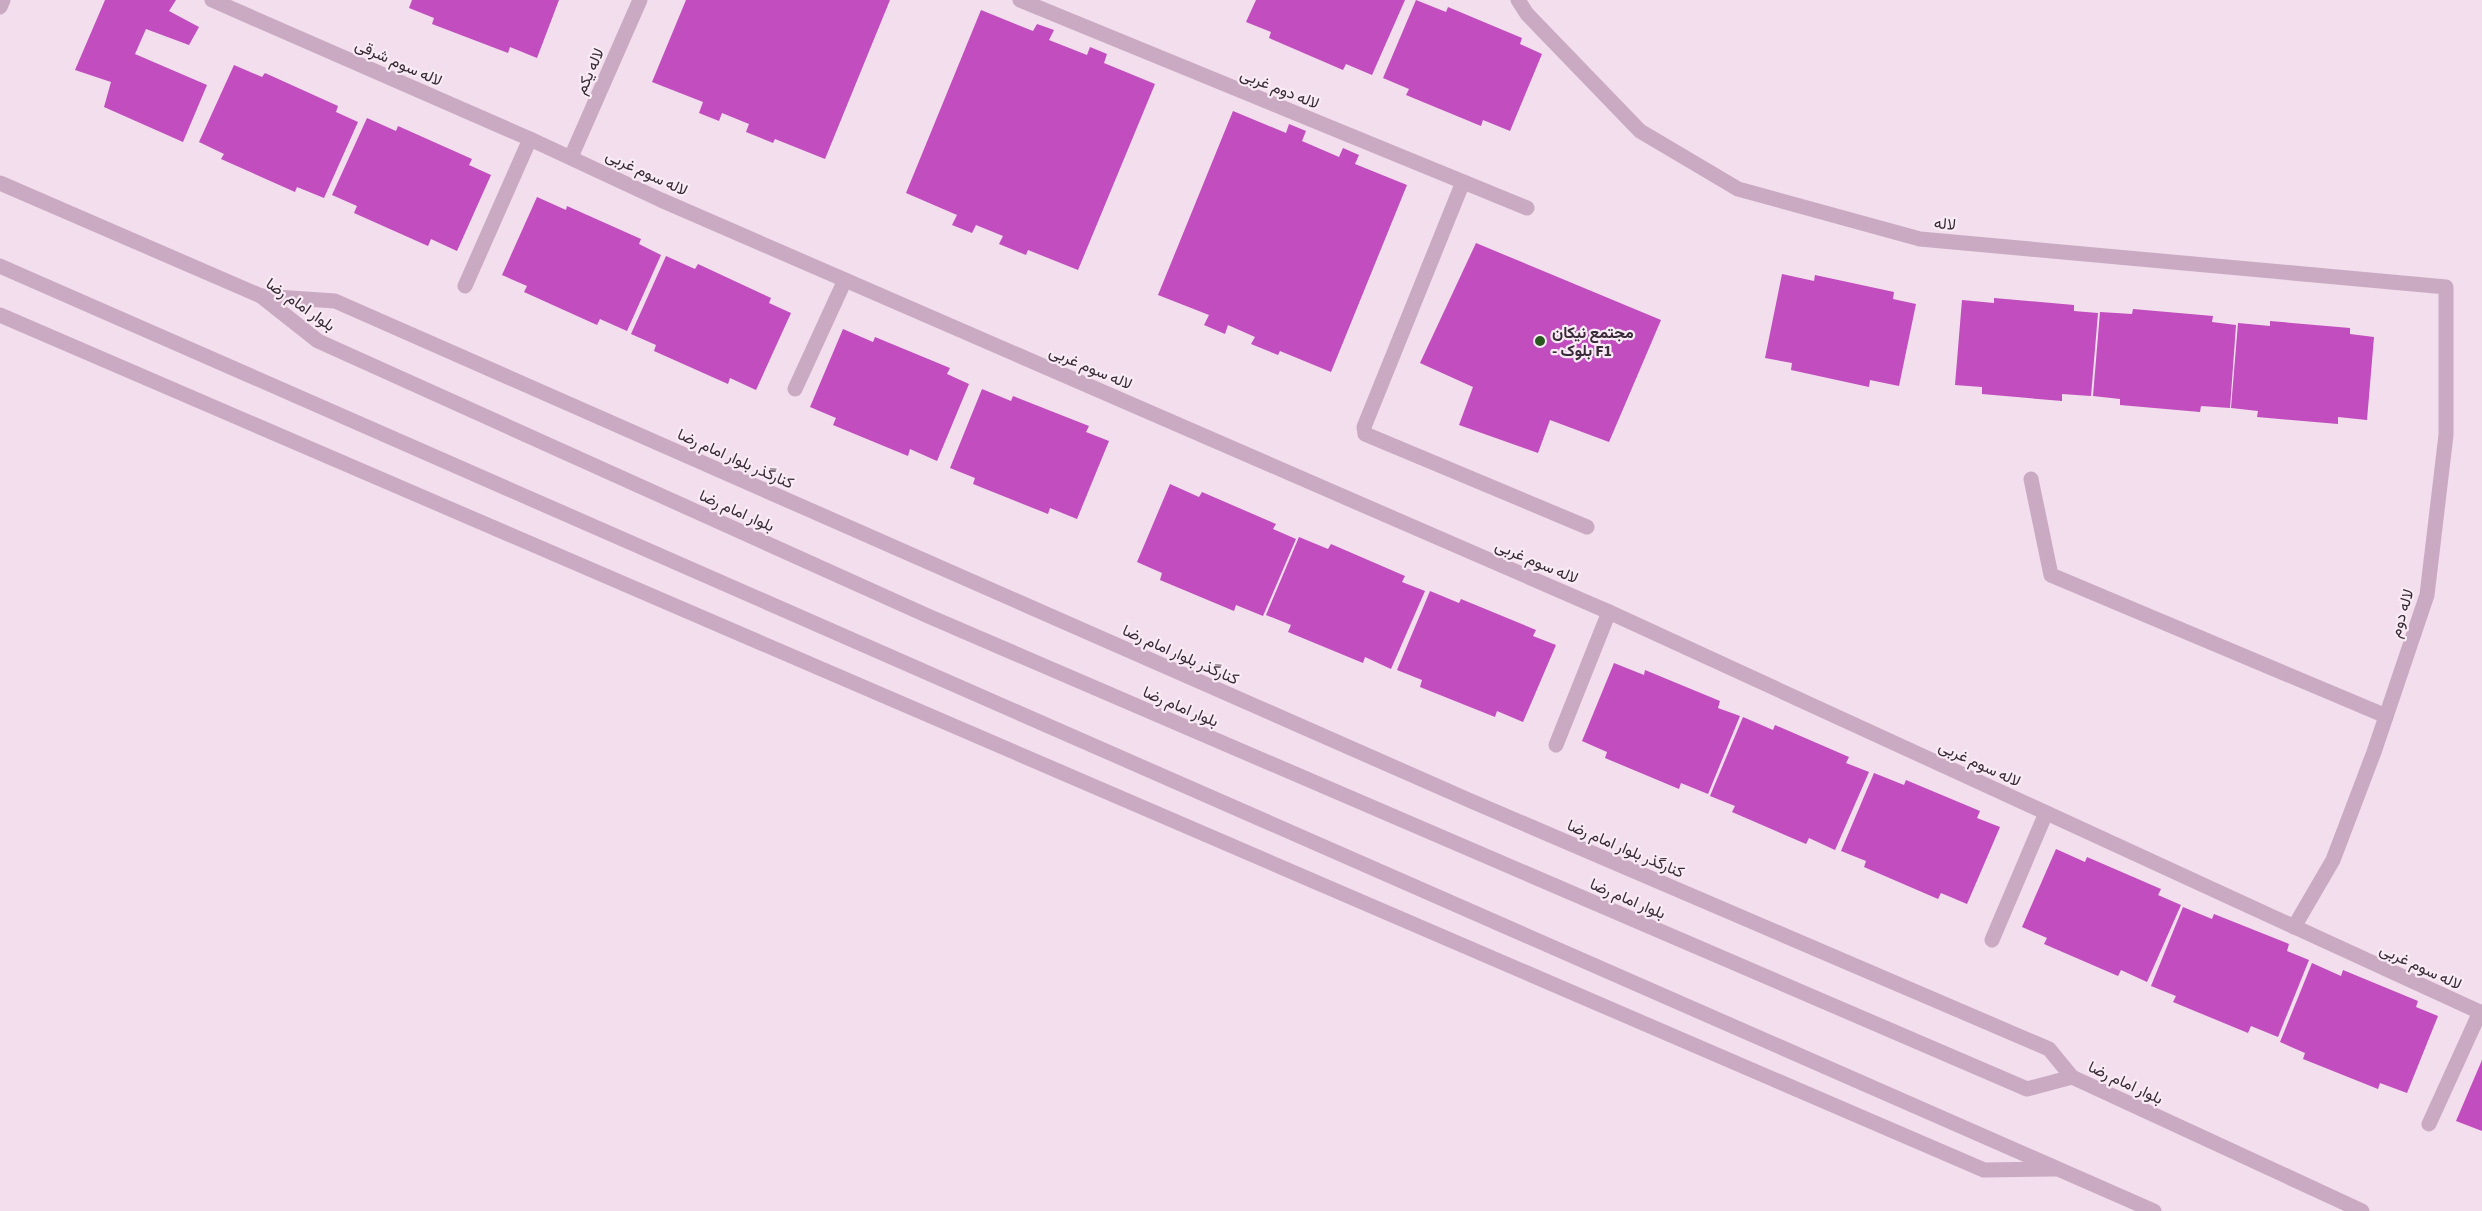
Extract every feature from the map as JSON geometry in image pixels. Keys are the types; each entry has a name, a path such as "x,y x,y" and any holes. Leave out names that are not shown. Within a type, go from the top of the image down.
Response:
{"street":[{"path":"0,7 3,0"},
{"name":"لاله سوم شرقی","path":"212,0 571,157"},
{"name":"لاله یکم","path":"571,157 640,0"},
{"name":"لاله دوم غربی","path":"1020,0 1527,208"},
{"name":"لاله","path":"1518,0 1527,14 1640,131 1738,189 1920,239 2446,287"},
{"path":"465,286 530,139"},
{"name":"لاله سوم غربی","path":"571,157 661,200 1609,612 2481,1013"},
{"path":"1463,182 1364,427 1365,434 1587,527"},
{"name":"بلوار امام رضا","path":"0,183 261,296 318,341 950,626 2026,1089 2072,1077 2362,1211"},
{"path":"0,266 2154,1211"},
{"path":"795,389 845,280"},
{"name":"لاله دوم","path":"2294,927 2333,860 2386,716 2427,595 2446,435 2446,287"},
{"name":"کنارگذر بلوار امام رضا","path":"261,296 335,302 1471,801 2049,1049 2072,1077"},
{"path":"0,315 1984,1170 2060,1168"},
{"path":"2031,479 2051,575 2386,716"},
{"path":"1556,745 1609,612"},
{"path":"1992,940 2046,813"},
{"path":"2429,1124 2481,1013"}],"building":[{"path":"105,0 176,0 169,11 199,27 189,45 146,29 135,54 207,85 183,142 104,107 111,82 75,70"},
{"path":"412,0 559,0 537,58 510,47 508,53 432,24 434,18 409,8"},
{"path":"686,0 890,0 825,159 775,139 773,143 746,132 749,124 722,113 719,121 699,113 703,102 652,82"},
{"path":"1256,0 1405,0 1372,75 1346,64 1343,70 1269,38 1271,32 1246,22"},
{"path":"1416,0 1446,12 1448,7 1522,38 1520,44 1542,54 1510,131 1483,120 1481,126 1406,95 1409,89 1383,78"},
{"path":"981,10 1033,31 1037,24 1054,30 1049,40 1087,55 1090,47 1107,54 1104,63 1155,84 1078,270 1028,250 1026,255 999,244 1003,236 976,225 972,233 952,225 957,215 906,193"},
{"path":"234,65 262,77 265,73 338,106 336,112 358,122 324,198 297,187 295,192 221,159 224,154 199,142"},
{"path":"1233,111 1286,133 1289,124 1306,131 1302,141 1339,157 1343,148 1359,155 1355,164 1407,185 1331,372 1280,351 1278,355 1251,344 1255,337 1228,325 1225,334 1204,325 1209,315 1158,295"},
{"path":"367,118 396,131 398,126 472,159 469,165 491,175 457,251 431,239 428,246 354,213 357,206 332,195"},
{"path":"537,197 566,210 567,206 641,239 639,244 661,255 627,331 600,319 597,325 524,292 527,286 502,275"},
{"name":"مجتمع نیکان - بلوک F1","path":"1476,243 1661,320 1609,442 1550,420 1538,453 1459,425 1473,387 1420,363"},
{"path":"666,256 695,269 698,264 771,298 769,303 791,313 756,390 730,378 728,384 654,351 656,345 631,334"},
{"path":"1782,274 1814,281 1815,275 1894,292 1893,299 1916,304 1899,386 1870,380 1869,387 1791,370 1792,363 1765,358"},
{"path":"1994,298 2074,305 2074,311 2098,313 2091,396 2062,394 2062,401 1982,394 1982,387 1955,385 1962,300 1994,303"},
{"path":"2133,309 2213,316 2212,322 2236,325 2230,408 2201,406 2200,412 2120,405 2120,399 2093,396 2100,312 2132,314"},
{"path":"2270,321 2350,328 2350,334 2374,337 2367,420 2338,417 2338,424 2257,417 2258,411 2231,408 2238,323 2270,326"},
{"path":"843,329 873,342 875,337 950,368 947,374 969,384 937,461 910,449 908,456 833,425 836,418 810,407"},
{"path":"982,389 1011,401 1013,396 1089,426 1086,432 1109,441 1077,519 1050,508 1048,514 973,484 975,478 950,468"},
{"path":"1170,484 1199,497 1202,492 1276,524 1273,529 1296,539 1263,616 1236,605 1234,611 1160,580 1162,573 1137,562"},
{"path":"1299,537 1328,549 1331,544 1405,576 1402,582 1425,591 1391,669 1365,657 1363,663 1288,632 1291,625 1266,615"},
{"path":"1430,591 1459,603 1461,599 1536,630 1533,636 1556,645 1523,722 1497,711 1495,717 1420,687 1422,680 1397,670"},
{"path":"1614,663 1644,675 1645,670 1720,701 1718,708 1740,716 1708,794 1681,783 1679,789 1605,758 1607,752 1582,741"},
{"path":"1743,717 1773,730 1775,725 1849,757 1846,763 1869,772 1835,850 1809,838 1806,844 1732,812 1735,806 1710,796"},
{"path":"1874,773 1904,785 1906,780 1980,811 1977,818 2000,827 1967,904 1941,893 1938,899 1864,867 1866,861 1841,851"},
{"path":"2056,849 2085,862 2087,857 2161,889 2158,895 2181,905 2147,982 2121,970 2118,976 2044,944 2047,938 2022,927"},
{"path":"2183,907 2212,919 2214,914 2289,944 2287,951 2309,960 2278,1037 2251,1026 2248,1033 2173,1002 2176,996 2151,986"},
{"path":"2312,963 2341,976 2343,970 2418,1001 2416,1007 2438,1016 2407,1093 2380,1083 2378,1089 2303,1059 2305,1053 2280,1042"},
{"path":"2482,1060 2482,1131 2456,1121"}],"place":[{"name":"مجتمع نیکان - بلوک F1","path":"1540,341"}]}
